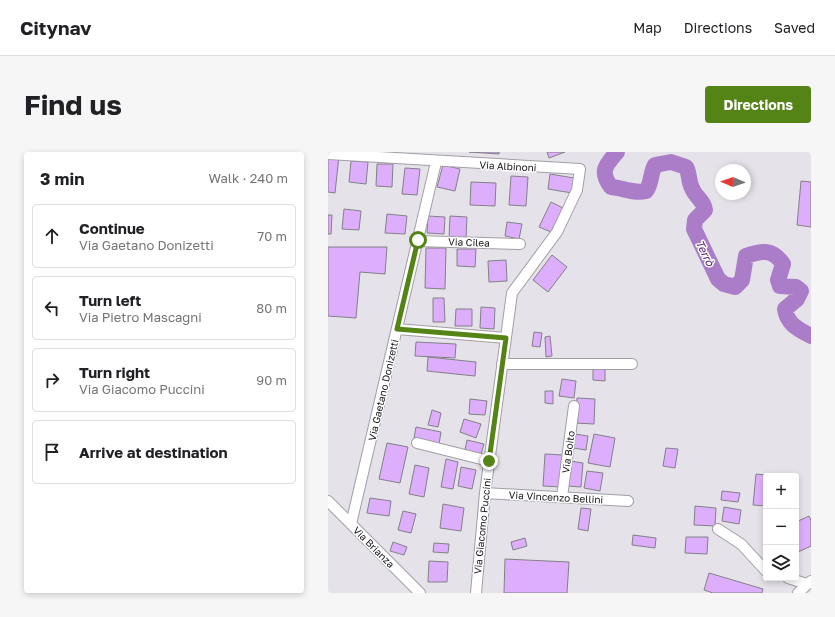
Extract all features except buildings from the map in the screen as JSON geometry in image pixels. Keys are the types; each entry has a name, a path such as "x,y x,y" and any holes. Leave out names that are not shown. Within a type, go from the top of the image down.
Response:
{"street":[{"name":"Via Albinoni","path":"328,154 436,162 580,169"},
{"name":"Via Gaetano Donizetti","path":"351,524 436,162"},
{"name":"Via Giacomo Puccini","path":"476,593 485,493 512,293 558,232 577,190 580,169"},
{"name":"Via Cilea","path":"418,240 520,244"},
{"path":"397,329 506,338"},
{"path":"502,364 632,364"},
{"name":"Via Boito","path":"562,497 574,406"},
{"path":"417,443 489,461"},
{"name":"Via Vincenzo Bellini","path":"485,493 628,501"},
{"name":"Via Brianza","path":"328,501 420,593"},
{"path":"718,529 741,544 763,568"},
{"path":"799,581 809,583"},
{"path":"798,593 809,583"}],"waterway":[{"name":"Terrò","path":"617,152 605,168 605,177 611,187 633,191 646,191 655,165 671,162 686,167 693,191 703,204 705,210 695,220 694,229 718,279 724,284 735,287 742,280 746,256 762,252 771,253 783,264 778,280 780,286 796,287 801,291 797,299 785,309 788,319 794,326 811,336"}],"route":[{"path":"418,240 397,329 506,338 489,461"}]}
